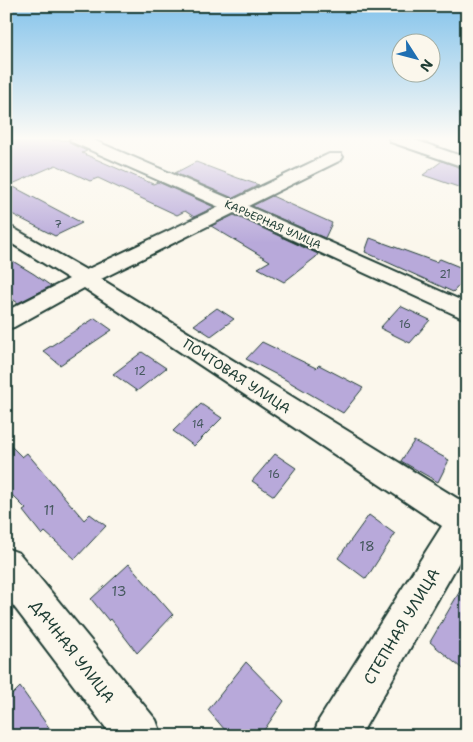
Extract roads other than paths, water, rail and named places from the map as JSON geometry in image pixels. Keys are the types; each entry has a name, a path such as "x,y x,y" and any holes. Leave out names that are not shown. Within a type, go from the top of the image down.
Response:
{"street":[{"name":"КАРЬЕРНАЯ УЛИЦА","path":"156,174 233,206 467,312"},
{"path":"6,321 85,279 299,174"},
{"name":"ПОЧТОВАЯ УЛИЦА","path":"6,232 85,279 466,520"},
{"name":"СТЕПНАЯ УЛИЦА","path":"335,736 466,520"},
{"name":"ДАЧНАЯ УЛИЦА","path":"6,566 140,736"}]}
